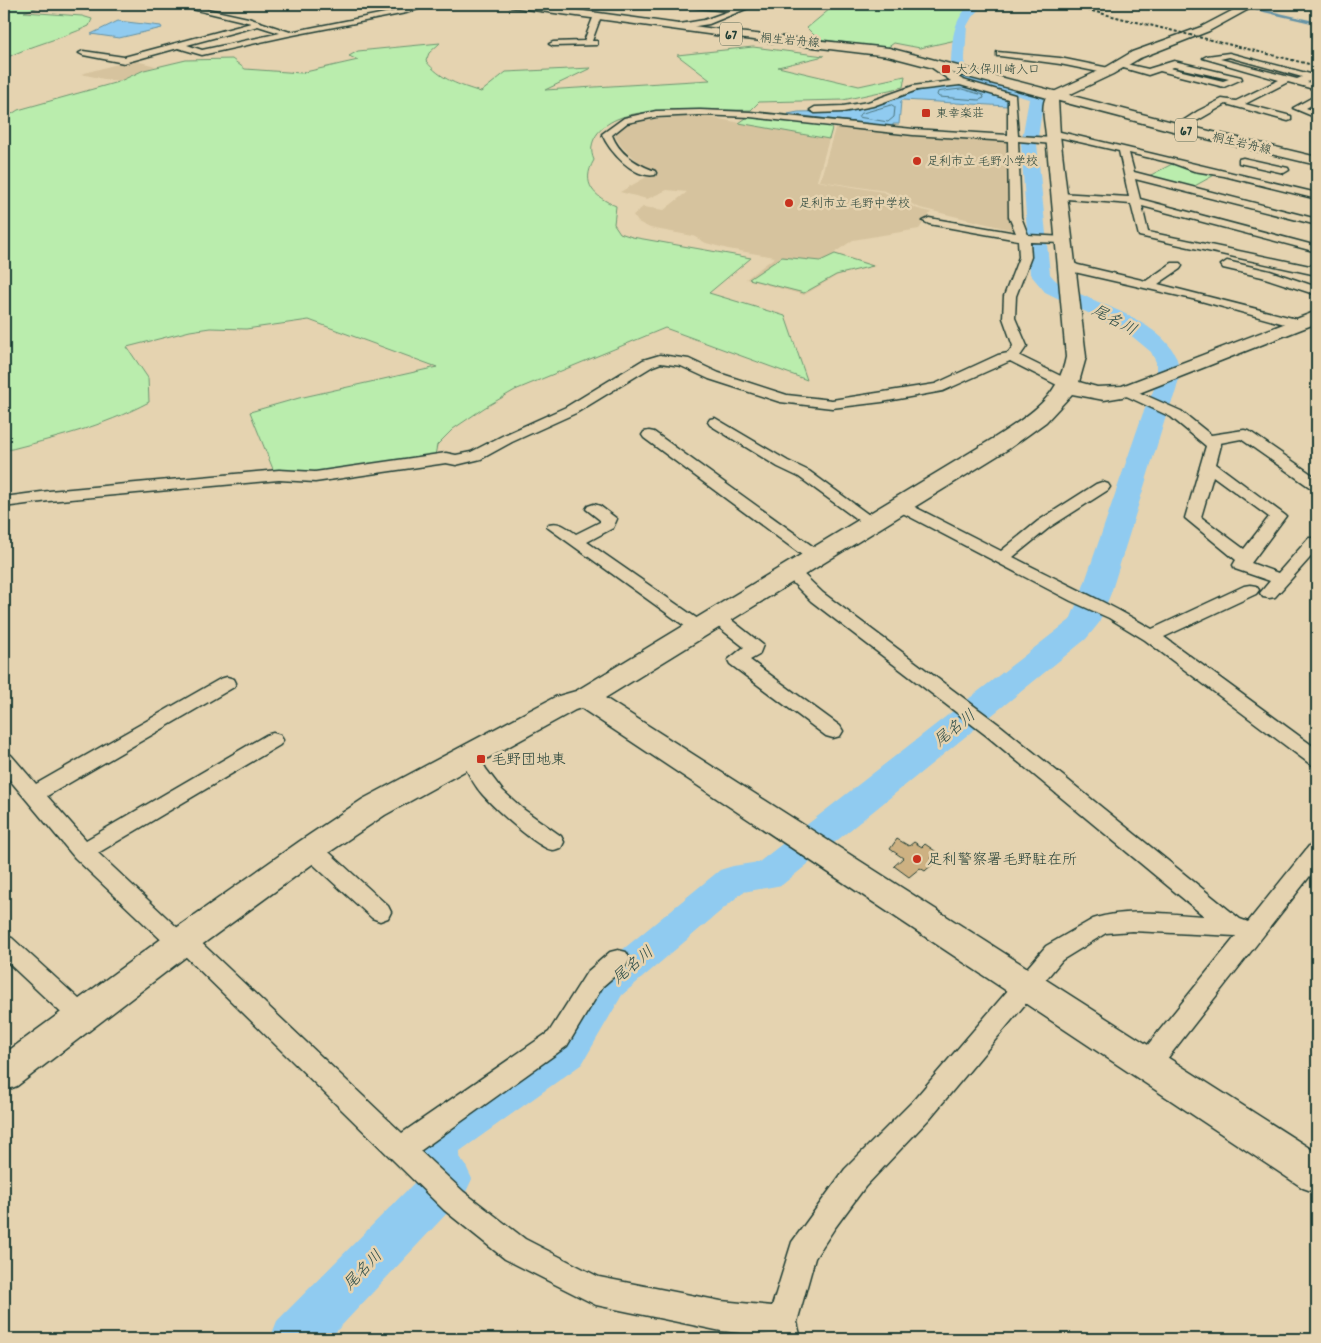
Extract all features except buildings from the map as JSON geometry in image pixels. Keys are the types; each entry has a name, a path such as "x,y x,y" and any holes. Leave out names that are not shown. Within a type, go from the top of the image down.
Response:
{"street":[{"path":"174,4 207,10 287,34"},
{"path":"178,45 202,53 287,34 351,23 429,4"},
{"name":"桐生岩舟線","path":"511,4 677,27 855,46 904,55 950,68 962,77 1056,95 1178,128 1315,158"},
{"path":"678,4 736,10"},
{"path":"677,27 706,22 754,4"},
{"path":"4,1075 182,942 311,849 374,807 565,703 586,698 1027,427 1058,400 1068,386 1075,367 1068,264 1058,240 1058,196 1048,138 1050,103 1056,95 1146,50 1205,29 1253,4"},
{"path":"1310,4 1317,5"},
{"path":"207,10 223,5"},
{"path":"553,44 591,43 597,18 600,16"},
{"path":"83,53 124,60 258,24"},
{"path":"1039,53 1078,57 1068,62"},
{"path":"1000,54 1148,72 1159,68 1174,64 1238,79 1224,84 1159,68"},
{"path":"1009,64 1000,63 1013,55"},
{"path":"1315,74 1229,56 1207,58 1298,82 1316,93"},
{"path":"1036,69 1053,60"},
{"path":"1281,61 1315,74"},
{"path":"931,63 946,75 962,77 1012,98 1018,138 1015,217 1026,238 1025,257 1010,296 1009,318 1020,346 1012,357"},
{"path":"1298,82 1315,74"},
{"path":"778,116 784,111 843,109 870,104 916,88 962,77"},
{"path":"1238,104 1287,79"},
{"path":"1277,85 1316,93"},
{"path":"1316,93 1298,108 1317,115"},
{"path":"1178,128 1220,102 1225,101 1288,118"},
{"path":"651,173 635,166 612,146 607,134 614,124 631,118 678,114 778,116 903,131 1048,138 1123,149 1194,168 1224,172 1317,196"},
{"path":"1123,149 1143,234 1312,270 1317,266"},
{"path":"1224,172 1255,154"},
{"path":"1243,161 1284,170"},
{"path":"1129,174 1317,222"},
{"path":"1058,196 1135,201 1317,249"},
{"path":"1289,214 1317,196"},
{"path":"929,222 1026,238 1058,240"},
{"path":"1068,264 1074,268 1299,324"},
{"path":"1227,265 1266,274 1317,291"},
{"path":"1148,285 1176,266"},
{"path":"4,502 49,496 280,475 315,477 446,458 466,459 476,456 571,410 648,363 660,359 688,364 714,376 785,399 832,404 882,398 938,388 972,374 1003,358 1012,357 1083,392 1111,395 1159,379 1317,317"},
{"path":"1127,391 1176,414 1214,445 1193,518 1245,558"},
{"path":"715,422 782,464 804,474 872,522"},
{"path":"1209,440 1244,434 1317,485"},
{"path":"649,435 816,557"},
{"path":"1209,466 1278,516 1241,565 1282,580"},
{"path":"1002,558 1044,524 1102,487"},
{"path":"899,506 1115,614 1151,636 1317,760"},
{"path":"575,541 607,525 608,519 594,509"},
{"path":"555,527 708,623 754,645 752,651 737,660 832,731"},
{"path":"1269,593 1315,542 1317,543"},
{"path":"792,573 817,597 994,731 1242,929"},
{"path":"1151,636 1250,590"},
{"path":"35,794 227,683"},
{"path":"586,698 1025,986 1317,1174"},
{"path":"83,852 273,740"},
{"path":"469,755 475,769 493,796 553,842"},
{"path":"4,760 83,852 182,942 454,1201 515,1249 596,1291 784,1331 802,1252 824,1220 855,1178 921,1110 1054,953 1101,925 1132,922 1242,929"},
{"path":"311,849 380,912"},
{"path":"1147,1065 1242,929 1317,852"},
{"path":"4,945 82,1017"},
{"path":"401,1149 558,1040 595,979 618,960"}],"shaded area":[{"path":"132,60 156,66 118,82 81,74"},
{"name":"足利市立 毛野中学校","path":"703,116 829,139 817,181 883,192 918,209 931,212 919,229 853,240 834,253 876,266 838,275 804,295 746,279 775,257 728,249 706,243 693,236 650,228 638,222 633,215 643,207 664,210 687,192 667,190 647,199 620,192 657,171 640,163 622,147 615,136 620,128 628,123 641,120"},
{"name":"足利市立 毛野小学校","path":"836,125 1007,141 1012,226 1016,233 1008,229 920,208 885,191 820,181"}],"green space":[{"path":"4,4 47,4 24,12 82,16 92,19 89,26 4,59"},
{"path":"857,4 974,4 961,19 956,40 920,48 894,43 887,48 818,39 807,28 830,9 857,6"},
{"path":"440,43 429,53 426,61 444,77 481,92 506,72 591,68 545,90 710,80 677,55 753,47 824,56 778,67 859,86 905,76 903,87 843,100 759,102 751,110 682,110 645,112 630,115 617,119 605,126 593,141 592,153 594,160 590,168 589,183 596,194 616,206 614,224 620,233 632,237 751,258 709,293 785,316 807,380 665,328 515,390 453,429 437,445 434,461 277,479 250,412 299,398 437,367 309,320 246,329 210,328 190,331 127,347 148,378 149,402 96,425 4,451 4,119 18,110 118,82 144,70 186,60 232,59 245,69 301,73 358,60 349,56 358,51"},
{"path":"749,116 833,125 829,139 739,123"},
{"path":"1174,163 1218,173 1191,188 1147,177"},
{"path":"835,254 873,266 836,275 804,293 749,279 782,257 820,261"}],"water":[{"path":"118,21 161,26 162,28 119,38 91,34"},
{"path":"962,84 1007,97 1007,106 903,100 901,101 899,124 893,124 893,127 788,114 848,111 926,89"}],"waterway":[{"path":"561,4 564,6 599,9"},
{"name":"尾名川","path":"295,1339 449,1179 435,1163 439,1140 567,1051 608,984 733,880 769,875 1075,633 1084,623 1096,593 1155,413 1165,389 1168,375 1167,362 1161,349 1149,338 1117,318 1052,288 1040,274 1029,144 1037,97 957,74 961,26 966,15 978,4"},
{"path":"1234,4 1317,23"},
{"name":"尾名川","path":"966,81 971,79"}],"railway":[{"path":"1063,4 1317,66"}],"place":[{"name":"大久保川崎入口","path":"946,69"},
{"name":"東幸楽荘","path":"926,113"},
{"name":"足利市立 毛野小学校","path":"917,161"},
{"name":"足利市立 毛野中学校","path":"789,203"},
{"name":"毛野団地東","path":"481,759"},
{"name":"足利警察署毛野駐在所","path":"917,859"}]}
